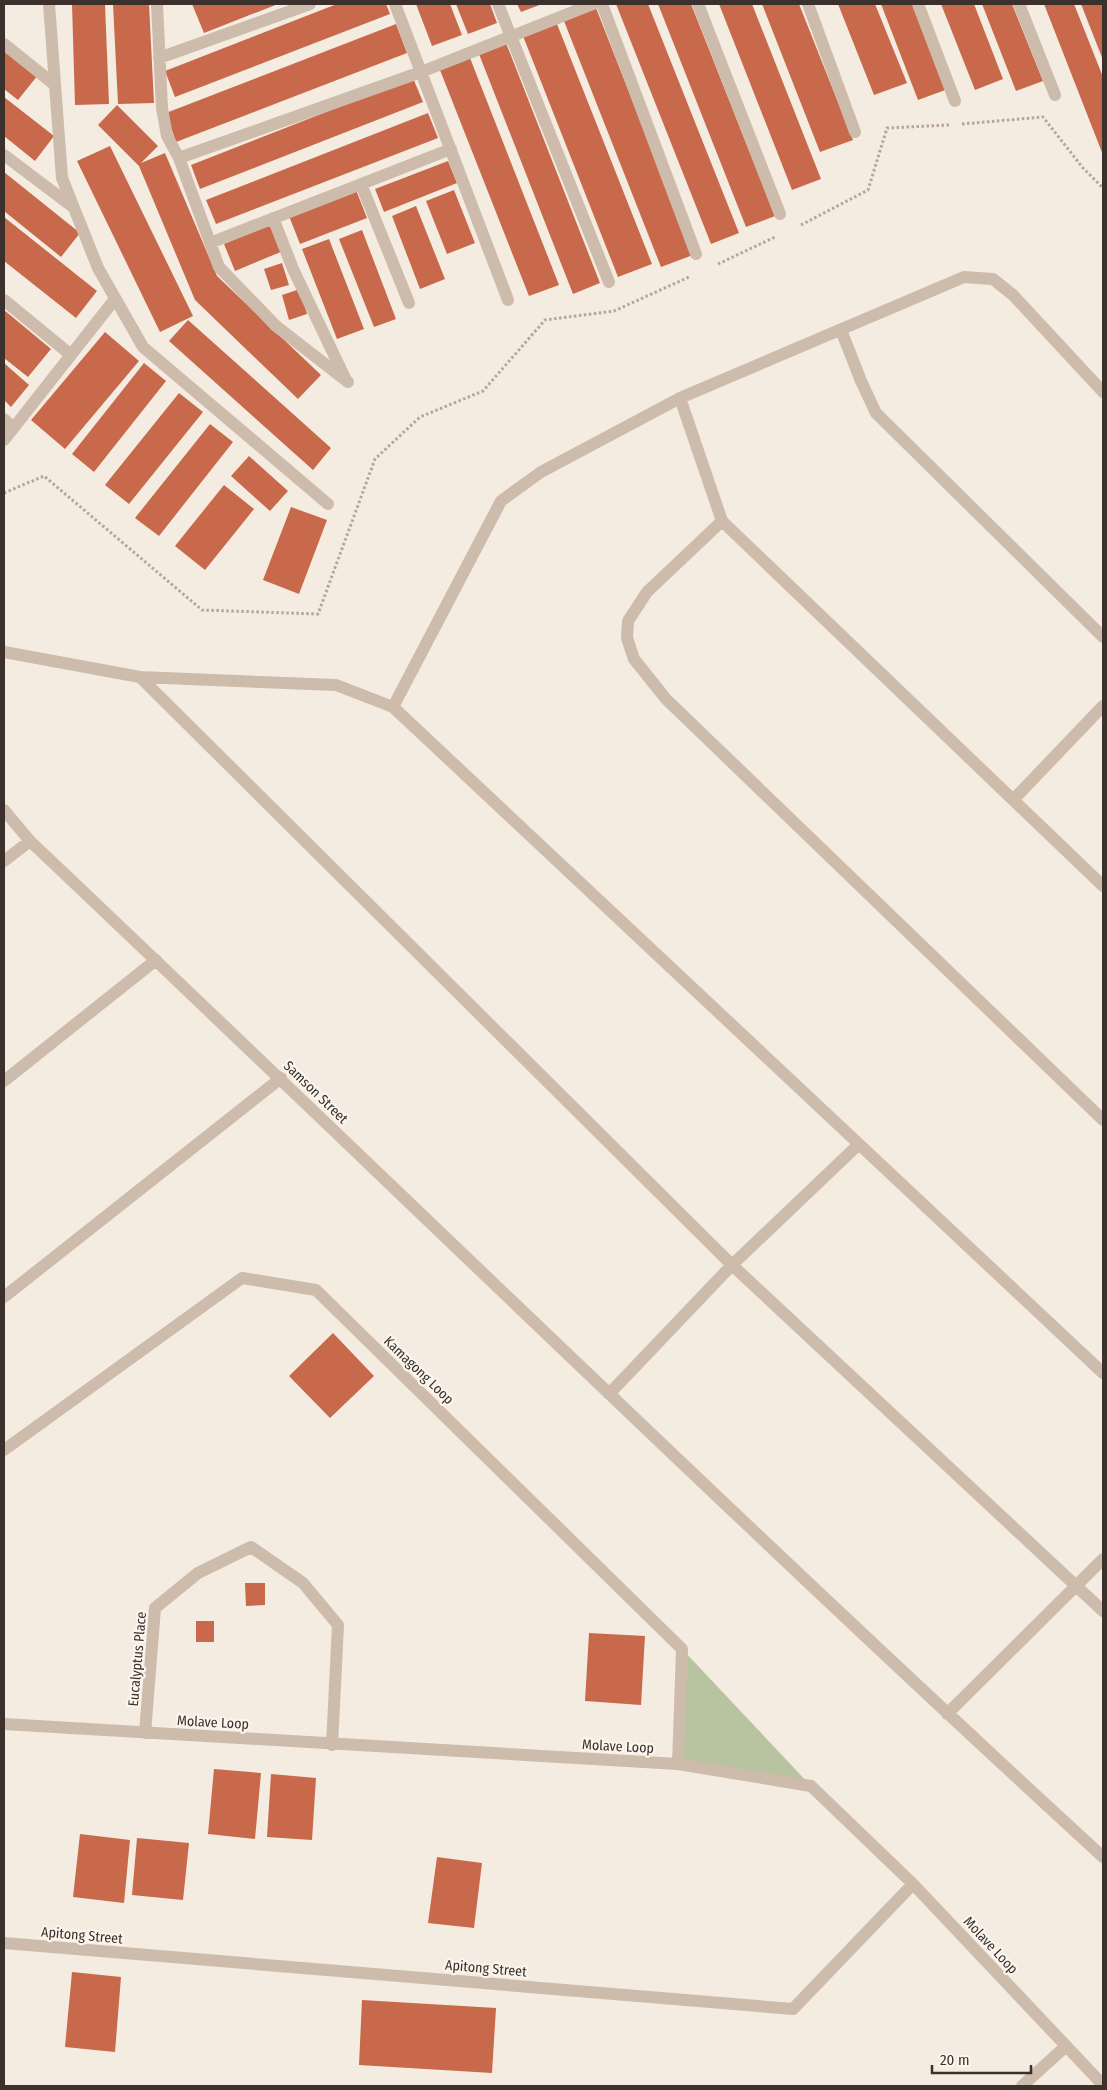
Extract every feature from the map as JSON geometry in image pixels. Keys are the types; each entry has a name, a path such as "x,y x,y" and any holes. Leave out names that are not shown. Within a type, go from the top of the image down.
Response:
{"street":[{"path":"49,4 62,178 98,268 115,299 143,347 328,504"},
{"path":"157,4 162,108 167,136 179,158 219,267 276,326 348,382 293,269 273,218"},
{"path":"159,58 310,4"},
{"path":"395,4 508,300"},
{"path":"498,4 609,282"},
{"path":"179,158 421,72 593,4"},
{"path":"602,4 696,254"},
{"path":"698,4 780,214"},
{"path":"808,4 855,132"},
{"path":"918,4 955,101"},
{"path":"1019,4 1055,95"},
{"path":"4,44 55,85"},
{"path":"210,243 451,149"},
{"path":"4,155 73,207"},
{"path":"361,184 409,303"},
{"path":"393,707 501,502 541,472 680,398 964,277 993,279 1012,295 1103,392"},
{"path":"4,440 8,423 71,355 115,299"},
{"path":"4,300 71,355"},
{"path":"841,330 876,413 1103,637"},
{"path":"680,398 722,521 1103,886"},
{"path":"722,521 647,592 628,620 627,638 634,659 666,699 1103,1120"},
{"path":"4,652 140,677 336,685 393,707 1103,1373"},
{"path":"140,677 732,1265 1103,1611"},
{"path":"1013,800 1103,706"},
{"name":"Samson Street","path":"4,810 30,841 609,1394 947,1714 1103,1857"},
{"path":"4,861 30,841"},
{"path":"4,1080 156,960"},
{"path":"4,1297 280,1078"},
{"path":"609,1394 732,1265 859,1144"},
{"name":"Kamagong Loop","path":"4,1450 242,1278 316,1290 682,1649 678,1764"},
{"name":"Eucalyptus Place","path":"146,1733 154,1608 198,1573 251,1547 303,1583 338,1625 332,1744"},
{"path":"947,1714 1103,1559"},
{"name":"Molave Loop","path":"4,1724 678,1764 811,1786 913,1884 1065,2047 1103,2085"},
{"name":"Apitong Street","path":"4,1943 793,2009 913,1884"},
{"path":"1022,2086 1065,2047"}],"path":[{"path":"800,225 868,190 887,128 995,123 1043,117 1083,168 1103,188"},
{"path":"715,265 783,233"},
{"path":"4,493 44,476 202,610 318,614 375,459 420,417 483,391 545,320 614,311 690,276"}],"green space":[{"path":"682,1649 811,1786 678,1764"}],"building":[{"path":"72,4 105,4 109,104 75,105"},
{"path":"113,4 149,4 154,103 118,104"},
{"path":"192,4 278,4 204,33"},
{"path":"337,4 386,4 390,14 175,97 165,71"},
{"path":"416,4 450,4 462,35 432,46"},
{"path":"456,4 490,4 497,23 468,34"},
{"path":"517,4 542,4 521,12"},
{"path":"616,4 648,4 739,233 711,244"},
{"path":"658,4 691,4 775,216 746,227"},
{"path":"719,4 752,4 821,179 792,190"},
{"path":"762,4 799,4 853,140 820,152"},
{"path":"838,4 875,4 907,83 874,95"},
{"path":"881,4 915,4 948,89 918,100"},
{"path":"941,4 974,4 1003,79 975,90"},
{"path":"982,4 1012,4 1043,81 1016,91"},
{"path":"1044,4 1074,4 1103,77 1103,155"},
{"path":"1081,4 1103,4 1103,60"},
{"path":"596,8 693,255 661,267 564,21"},
{"path":"396,24 407,53 176,142 166,113"},
{"path":"557,24 652,264 618,277 523,36"},
{"path":"506,43 600,283 573,294 479,54"},
{"path":"4,48 38,75 18,100 4,89"},
{"path":"470,58 559,285 529,296 440,70"},
{"path":"413,78 423,102 200,189 191,165"},
{"path":"4,97 54,136 35,161 4,136"},
{"path":"117,105 158,146 141,163 165,153 217,276 321,375 298,399 195,300 139,166 98,125"},
{"path":"428,113 438,138 216,224 206,200"},
{"path":"110,146 193,316 160,332 77,161"},
{"path":"448,161 457,183 384,212 375,189"},
{"path":"4,172 80,233 61,257 4,211"},
{"path":"356,190 367,218 300,244 289,216"},
{"path":"454,190 475,243 447,254 426,201"},
{"path":"416,206 445,279 420,289 392,216"},
{"path":"4,217 97,291 76,318 4,261"},
{"path":"271,224 283,251 235,271 224,244"},
{"path":"362,230 396,319 374,327 339,239"},
{"path":"329,239 364,329 337,339 302,249"},
{"path":"282,263 289,285 271,290 264,269"},
{"path":"300,289 307,314 289,320 282,295"},
{"path":"4,310 51,349 28,377 4,358"},
{"path":"188,320 331,448 313,470 169,341"},
{"path":"105,332 139,361 65,449 31,420"},
{"path":"4,363 29,385 11,407 4,400"},
{"path":"144,363 166,381 94,472 72,454"},
{"path":"179,393 203,412 129,504 105,485"},
{"path":"210,424 233,442 159,536 135,518"},
{"path":"249,456 288,491 270,511 231,476"},
{"path":"224,485 254,509 205,570 175,546"},
{"path":"291,507 327,520 299,594 263,580"},
{"path":"333,1333 374,1376 330,1418 289,1376"},
{"path":"245,1583 265,1583 265,1605 246,1606"},
{"path":"196,1621 214,1621 214,1642 196,1642"},
{"path":"589,1633 645,1636 641,1705 585,1701"},
{"path":"214,1769 261,1773 255,1839 208,1834"},
{"path":"271,1774 316,1778 312,1840 267,1837"},
{"path":"80,1834 130,1840 124,1903 73,1897"},
{"path":"137,1838 189,1843 183,1900 132,1895"},
{"path":"437,1857 482,1863 474,1928 428,1923"},
{"path":"72,1972 121,1977 115,2052 65,2047"},
{"path":"362,2000 496,2008 492,2073 359,2065"}]}
